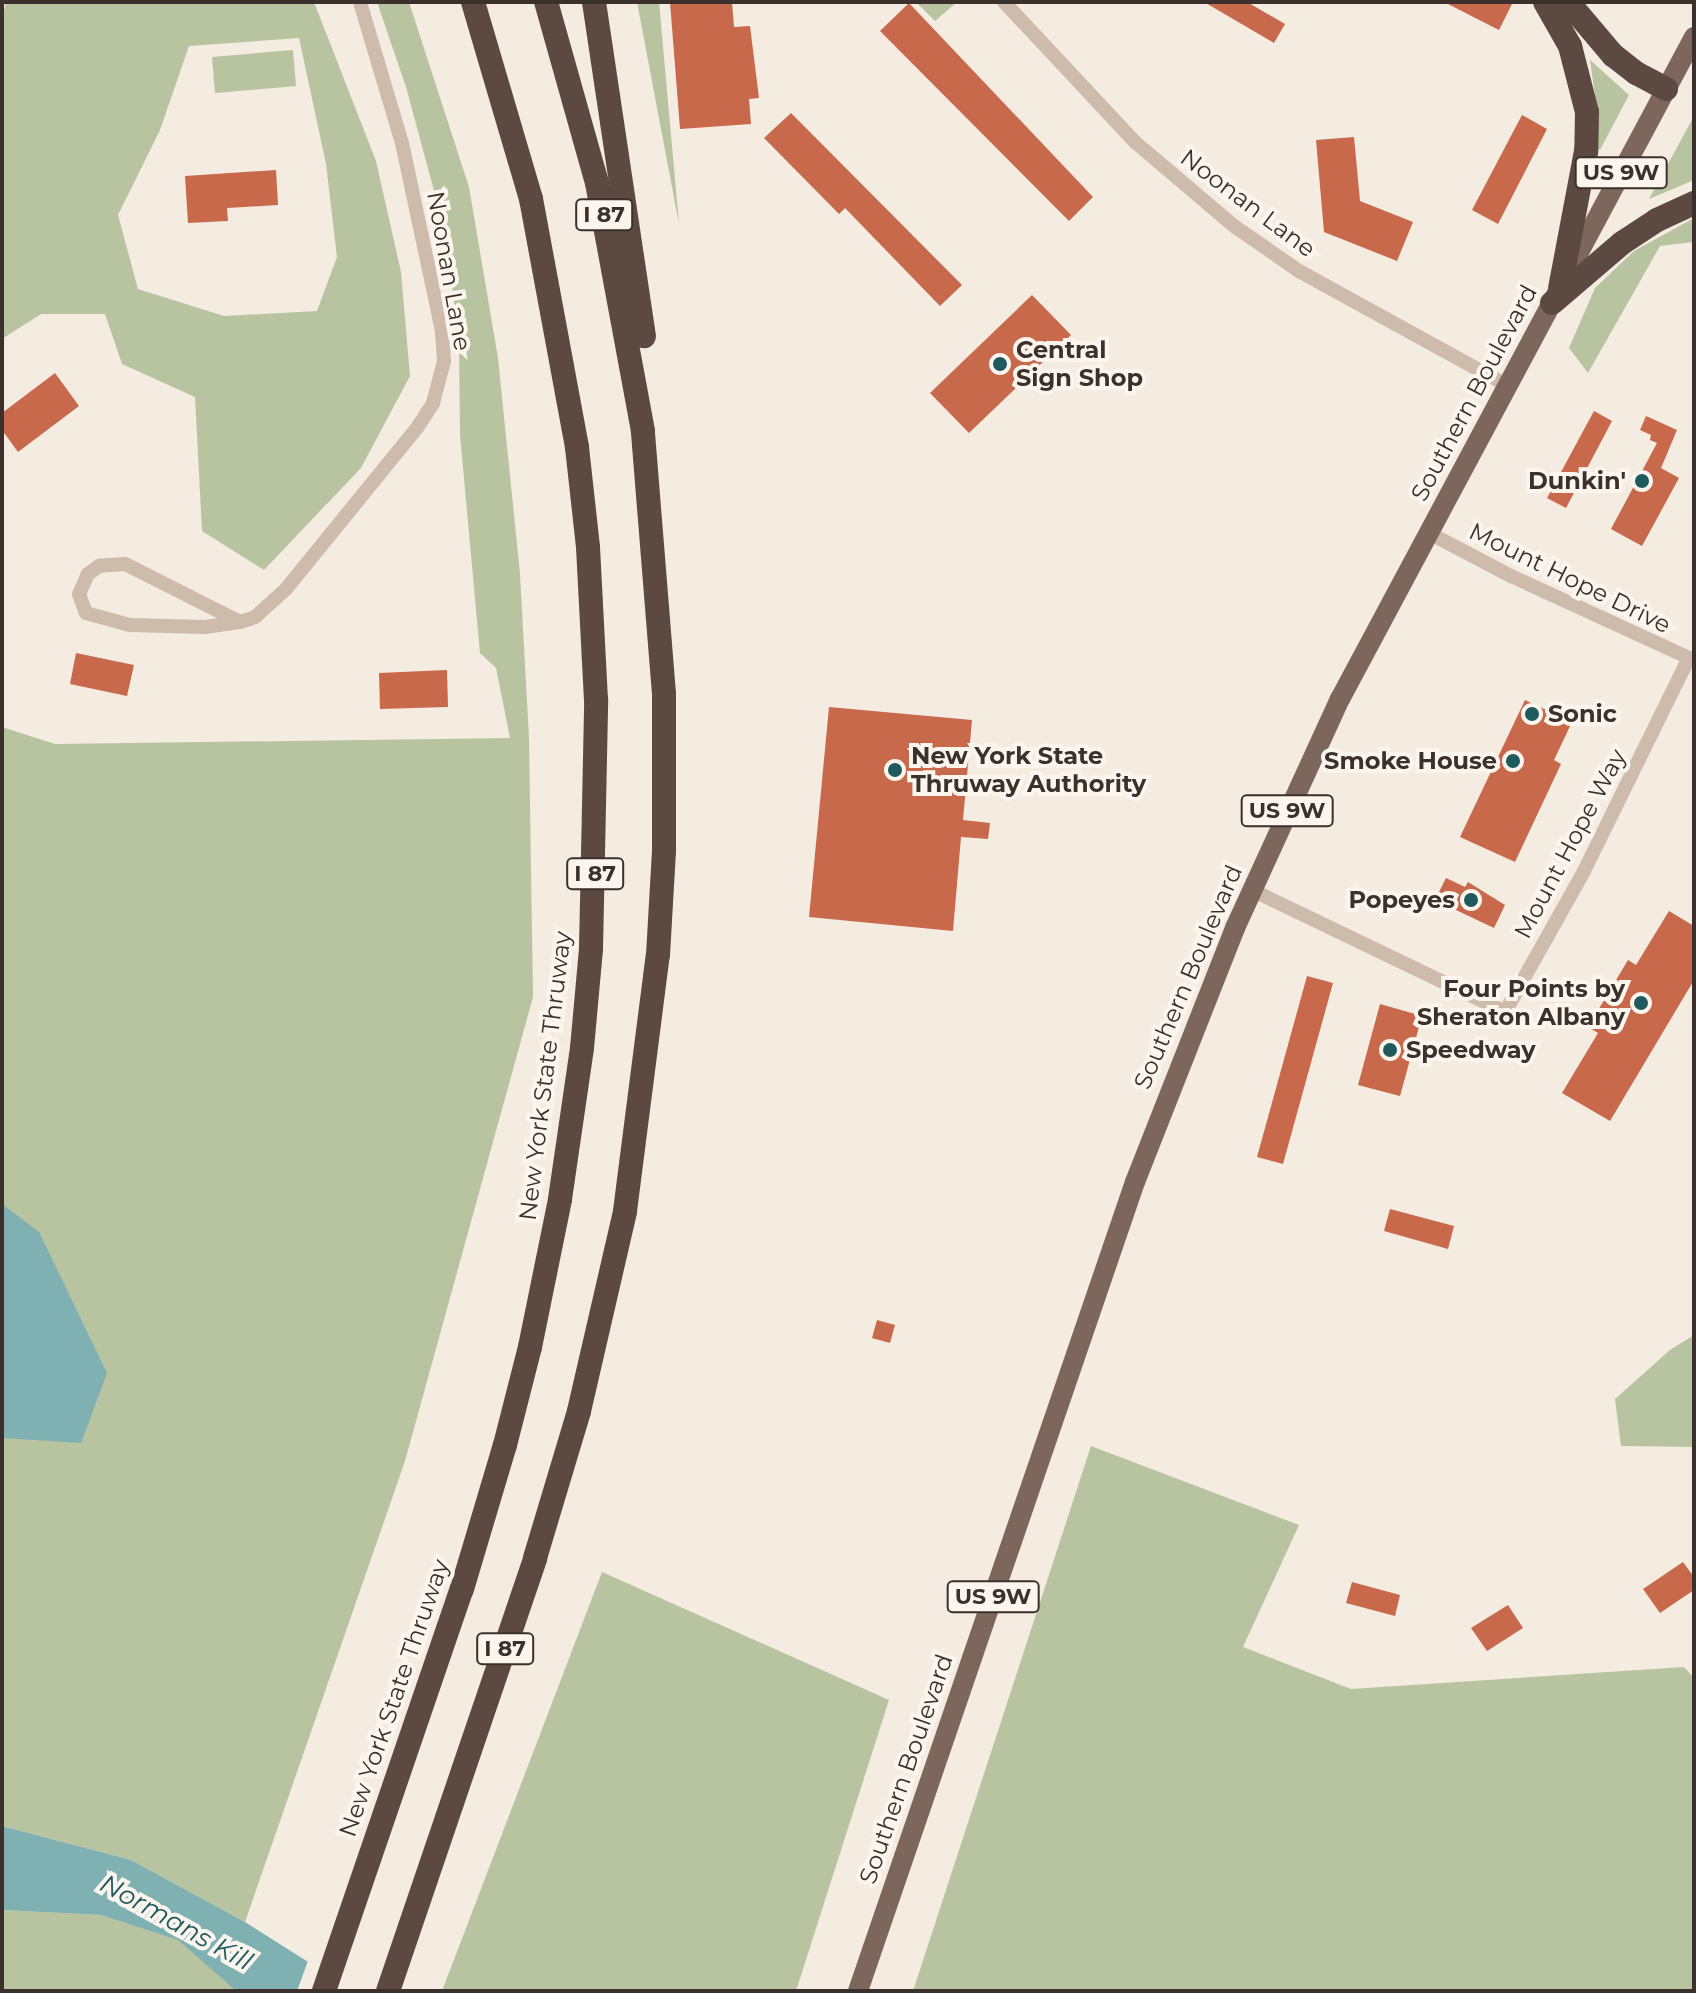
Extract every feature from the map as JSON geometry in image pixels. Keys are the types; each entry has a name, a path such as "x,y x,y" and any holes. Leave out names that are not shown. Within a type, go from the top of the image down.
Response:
{"highway":[{"name":"New York State Thruway","path":"324,1991 485,1515 543,1286 582,1048 596,849 594,645 577,447 531,199 473,2"},
{"name":"I 87","path":"388,1991 535,1558 579,1411 615,1262 634,1160 654,1003 665,800 663,642 643,431 600,196 546,2"},
{"path":"594,2 654,408 643,431"},
{"path":"1545,2 1570,46 1587,112 1586,151 1556,295"},
{"path":"1568,2 1613,55 1636,73 1666,89"},
{"path":"1556,295 1622,243 1657,220 1694,203"}],"main road":[{"name":"Southern Boulevard","path":"858,1991 1130,1196 1167,1093 1252,890 1324,733 1694,37"}],"street":[{"name":"Noonan Lane","path":"240,622 125,564 99,566 88,574 79,594 86,613 112,622 205,627 240,622 255,617 277,599 417,428 433,403 442,375 442,331 390,100 360,2"},
{"name":"Noonan Lane","path":"1004,2 1135,142 1234,226 1299,271 1508,386"},
{"name":"Mount Hope Drive","path":"1429,533 1511,576 1691,659"},
{"name":"Mount Hope Way","path":"1252,890 1505,1012 1584,871 1691,659"}],"green space":[{"path":"6,2 314,2 376,161 401,272 410,376 361,468 264,570 202,531 195,397 122,364 105,314 41,314 2,339 2,19","holes":["299,38 326,164 337,257 317,311 224,316 138,289 118,215 160,130 189,46"]},
{"path":"377,2 409,2 469,187 498,358 520,574 529,738 533,997 405,1461 245,1922 131,1860 2,1826 2,727 55,744 510,738 496,668 480,653 460,435 459,343 446,235 406,87"},
{"path":"637,2 659,2 679,224"},
{"path":"916,2 957,2 935,21"},
{"path":"293,50 296,86 215,93 212,57"},
{"path":"1590,60 1629,95 1600,150 1597,148 1598,117"},
{"path":"1694,116 1694,180 1649,199"},
{"path":"1694,218 1694,242 1660,246 1588,373 1569,348 1595,288 1634,251"},
{"path":"1694,1335 1694,1447 1621,1446 1615,1399 1670,1350"},
{"path":"1091,1446 1299,1525 1243,1647 1351,1689 1684,1667 1694,1678 1694,1991 913,1991"},
{"path":"602,1572 889,1700 796,1991 442,1991"},
{"path":"2,1910 101,1915 179,1940 236,1991 2,1991"}],"water":[{"path":"2,1204 39,1232 107,1373 81,1443 2,1438"},
{"name":"Normans Kill","path":"2,1826 131,1860 245,1922 354,1991 236,1991 178,1940 101,1915 2,1910"}],"pier":[{"path":"309,1958 356,1988 358,1991 297,1991"}],"building":[{"path":"670,2 732,2 734,27 750,26 759,98 749,99 751,124 680,129"},
{"path":"1204,2 1247,2 1285,24 1274,43"},
{"path":"1444,2 1513,2 1499,30"},
{"path":"909,3 1093,197 1069,221 880,31"},
{"path":"791,113 962,285 940,306 845,208 839,214 764,138"},
{"path":"1522,115 1547,129 1498,224 1472,210"},
{"path":"1354,137 1360,201 1413,222 1397,261 1324,232 1316,140"},
{"path":"276,170 278,205 227,208 228,221 188,223 185,176"},
{"name":"Central Sign Shop","path":"1032,295 1071,335 969,433 930,393"},
{"path":"55,373 79,406 18,452 2,430 2,413"},
{"path":"1594,411 1612,421 1566,508 1547,498"},
{"path":"1646,416 1677,430 1661,468 1679,478 1642,546 1611,529 1657,443 1650,440 1651,435 1640,430"},
{"path":"76,653 134,665 127,696 70,684"},
{"path":"447,670 448,707 380,709 379,673"},
{"path":"1525,700 1572,722 1554,760 1561,764 1515,862 1460,837"},
{"name":"New York State Thruway Authority","path":"829,707 972,720 963,820 990,823 988,839 961,837 953,931 809,917"},
{"name":"Popeyes","path":"1446,878 1465,887 1468,882 1505,905 1494,928 1456,910 1457,905 1437,896"},
{"name":"Four Points by Sheraton Albany","path":"1669,911 1694,926 1694,980 1610,1121 1562,1093 1598,1033 1588,1027 1628,960 1636,965"},
{"path":"1307,976 1333,983 1283,1164 1257,1157"},
{"name":"Speedway","path":"1380,1004 1422,1016 1400,1096 1358,1085"},
{"path":"1390,1209 1454,1226 1448,1249 1384,1231"},
{"path":"877,1320 895,1325 890,1343 872,1338"},
{"path":"1683,1562 1694,1577 1694,1590 1660,1613 1643,1589"},
{"path":"1352,1582 1400,1595 1395,1616 1346,1603"},
{"path":"1508,1605 1523,1628 1487,1651 1471,1628"}],"place":[{"name":"Central Sign Shop","path":"1000,364"},
{"name":"Dunkin'","path":"1642,481"},
{"name":"Sonic","path":"1532,714"},
{"name":"Smoke House","path":"1513,761"},
{"name":"New York State Thruway Authority","path":"895,770"},
{"name":"Popeyes","path":"1471,900"},
{"name":"Four Points by Sheraton Albany","path":"1641,1003"},
{"name":"Speedway","path":"1390,1050"}]}
